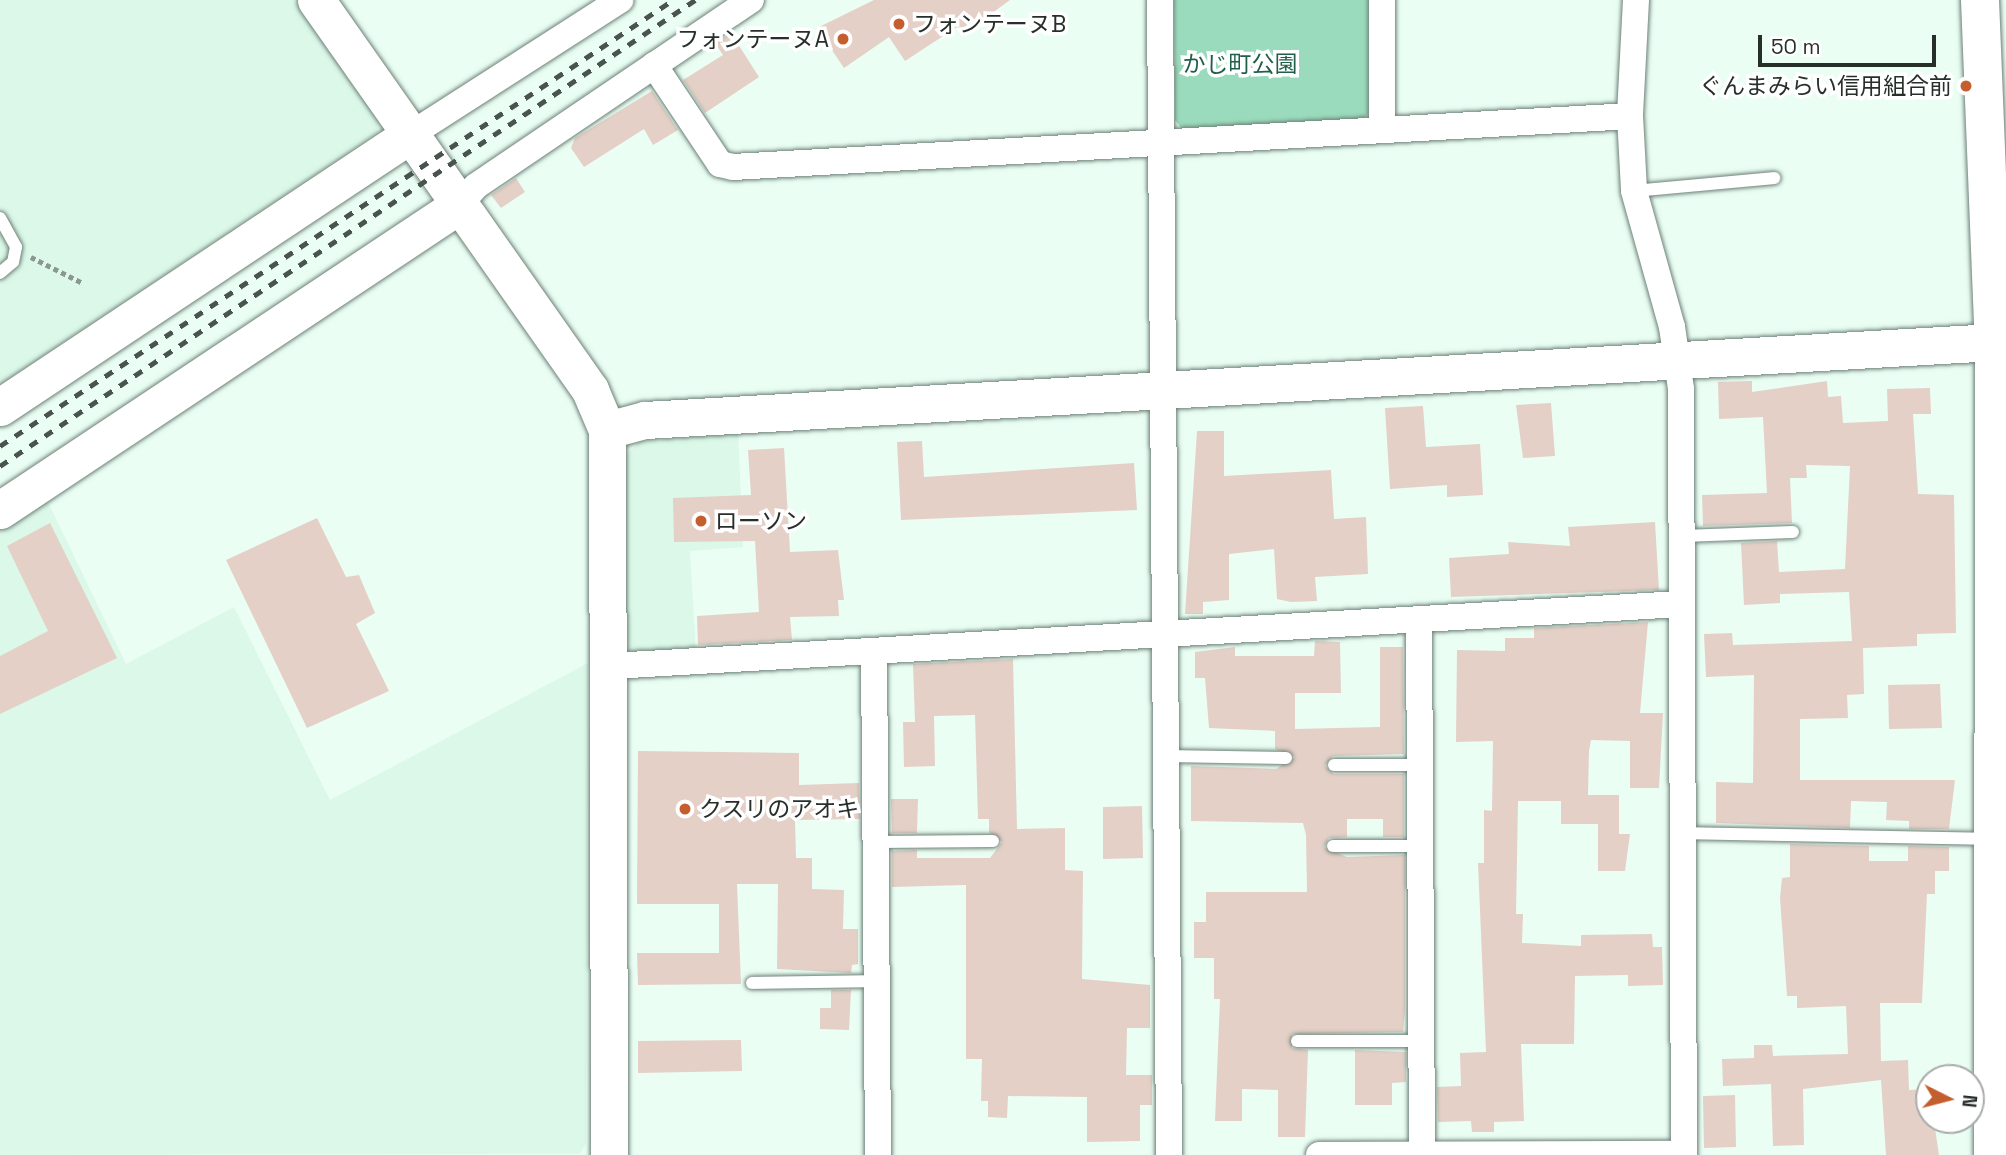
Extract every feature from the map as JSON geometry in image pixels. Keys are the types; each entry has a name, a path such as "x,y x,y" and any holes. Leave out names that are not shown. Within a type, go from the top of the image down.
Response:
{"main road":[{"path":"1980,0 2000,342 1991,839 1993,1155"}],"street":[{"path":"0,407 410,135 620,0"},
{"path":"0,510 459,205 476,186 751,0"},
{"path":"1160,0 1169,1155"},
{"path":"1382,0 1382,128"},
{"path":"1319,1155 1684,1155 1682,536 1675,360 1634,191 1630,116 1636,0"},
{"path":"318,1 590,390 607,430 612,666 609,1155"},
{"path":"654,65 725,166 1630,116"},
{"path":"607,430 645,420 1162,388 2000,342"},
{"path":"612,666 1682,604"},
{"path":"1419,619 1424,1041 1422,1154"},
{"path":"874,652 878,1155"}],"lane":[{"path":"1634,191 1774,178"},
{"path":"0,218 16,256 0,273"},
{"path":"1682,536 1793,532"},
{"path":"1165,757 1286,758"},
{"path":"1334,765 1422,765"},
{"path":"1684,833 1991,839"},
{"path":"876,842 993,841"},
{"path":"1333,846 1422,846"},
{"path":"752,983 877,981"},
{"path":"1297,1041 1424,1041"}],"path":[{"path":"16,256 35,258 83,284"}],"shaded area":[{"path":"0,0 294,0 378,121 377,133 0,384"},
{"path":"738,433 743,547 690,551 696,654 639,658 626,646 625,457 639,442"},
{"path":"47,500 126,664 234,607 330,800 588,663 586,1143 580,1154 0,1155 0,531"}],"green space":[{"name":"かじ町公園","path":"1174,0 1371,0 1370,112 1362,120 1183,130 1175,120"}],"building":[{"path":"874,0 1010,0 962,35 957,27 905,61 889,37 844,68 817,28"},
{"path":"731,33 759,77 705,113 683,80 723,55 715,43"},
{"path":"652,91 678,130 653,145 644,129 584,167 571,148 575,138"},
{"path":"516,178 525,192 501,208 491,195"},
{"path":"1752,381 1752,392 1827,381 1828,397 1841,396 1843,423 1888,421 1887,389 1930,388 1931,414 1913,414 1918,494 1954,495 1956,633 1917,634 1917,646 1863,648 1864,694 1847,695 1848,718 1800,719 1800,780 1955,780 1949,829 1909,829 1909,821 1886,820 1887,802 1851,801 1850,828 1716,823 1716,782 1753,783 1754,675 1706,677 1704,634 1732,633 1733,645 1852,641 1849,592 1780,594 1780,603 1744,605 1741,543 1777,541 1779,572 1845,569 1850,466 1806,465 1807,478 1790,478 1792,523 1703,526 1702,495 1767,493 1763,417 1719,419 1718,382"},
{"path":"1551,403 1555,456 1523,458 1516,405"},
{"path":"1423,406 1426,447 1480,444 1483,495 1447,497 1447,485 1390,489 1385,408"},
{"path":"1197,431 1224,431 1224,476 1331,470 1334,519 1366,517 1368,574 1315,577 1317,601 1291,602 1277,599 1274,549 1229,554 1229,600 1203,602 1203,614 1185,614"},
{"path":"922,441 924,477 1134,463 1137,510 901,520 897,442"},
{"path":"784,448 790,552 838,550 844,600 838,600 839,616 790,617 792,640 698,645 697,616 759,612 755,541 674,542 673,498 751,495 748,450"},
{"path":"317,518 346,577 359,575 375,613 356,624 389,691 307,728 226,560"},
{"path":"1655,522 1659,590 1451,597 1449,558 1509,554 1508,542 1570,546 1568,527"},
{"path":"50,523 117,658 0,714 0,656 48,631 7,546"},
{"path":"1648,622 1640,713 1663,713 1659,788 1630,788 1630,741 1591,740 1589,751 1588,795 1619,795 1619,834 1630,834 1625,871 1598,871 1598,824 1561,824 1561,801 1518,801 1516,914 1523,914 1522,943 1581,946 1581,935 1652,934 1653,947 1662,947 1663,985 1628,986 1628,975 1575,976 1574,1044 1521,1044 1524,1121 1494,1122 1494,1132 1472,1132 1471,1121 1438,1122 1437,1087 1461,1086 1460,1053 1486,1052 1478,863 1484,863 1484,810 1492,811 1493,741 1456,742 1457,650 1505,651 1505,638 1534,638 1534,628"},
{"path":"1315,641 1340,642 1341,693 1295,693 1295,729 1380,727 1380,647 1403,647 1404,754 1333,756 1325,766 1334,774 1404,774 1404,837 1383,837 1383,819 1347,819 1347,837 1329,838 1324,847 1347,857 1405,855 1405,1011 1403,1032 1292,1034 1292,1048 1308,1050 1305,1137 1278,1137 1278,1090 1242,1089 1242,1121 1215,1121 1220,999 1214,999 1214,958 1194,958 1194,922 1206,922 1206,892 1307,892 1306,835 1303,823 1191,821 1191,766 1276,769 1295,757 1275,749 1275,731 1209,728 1205,678 1195,678 1195,652 1235,647 1235,656 1314,656"},
{"path":"1013,659 1017,829 1065,828 1065,870 1083,871 1082,979 1150,985 1150,1028 1127,1028 1126,1075 1152,1075 1152,1105 1140,1105 1140,1141 1087,1142 1087,1097 1008,1096 1007,1118 988,1117 988,1101 981,1101 982,1059 966,1059 966,885 892,887 892,851 917,850 917,858 990,858 1002,842 989,832 989,819 978,819 975,715 934,716 935,766 904,767 903,722 915,722 913,664"},
{"path":"1940,684 1942,728 1889,729 1888,685"},
{"path":"638,751 799,753 799,785 859,783 860,819 795,820 796,858 812,858 812,889 844,890 843,929 858,929 858,964 852,965 851,973 777,969 778,884 737,884 741,984 638,985 637,953 719,953 719,904 637,904"},
{"path":"891,799 918,799 917,833 892,833"},
{"path":"1142,806 1143,858 1103,859 1103,807"},
{"path":"1790,844 1869,846 1869,861 1908,861 1908,846 1949,847 1949,871 1935,871 1935,894 1927,894 1922,1003 1880,1003 1881,1061 1908,1060 1909,1090 1915,1090 1915,1134 1936,1134 1939,1155 1886,1155 1881,1080 1803,1089 1804,1145 1773,1146 1771,1084 1723,1086 1722,1059 1754,1058 1754,1045 1772,1045 1773,1056 1848,1054 1846,1006 1797,1008 1797,996 1787,996 1780,898 1782,878 1790,877"},
{"path":"831,990 851,990 849,1030 820,1029 820,1008 831,1008"},
{"path":"741,1040 742,1071 638,1073 638,1041"},
{"path":"1355,1050 1406,1052 1406,1082 1392,1083 1392,1105 1355,1105"},
{"path":"1735,1095 1736,1147 1704,1148 1703,1096"}],"railway":[{"path":"0,446 673,0"},
{"path":"0,466 695,0"}],"place":[{"name":"フォンテーヌB","path":"899,24"},
{"name":"フォンテーヌA","path":"843,39"},
{"name":"ぐんまみらい信用組合前","path":"1966,86"},
{"name":"ローソン","path":"701,521"},
{"name":"クスリのアオキ","path":"685,809"}]}
